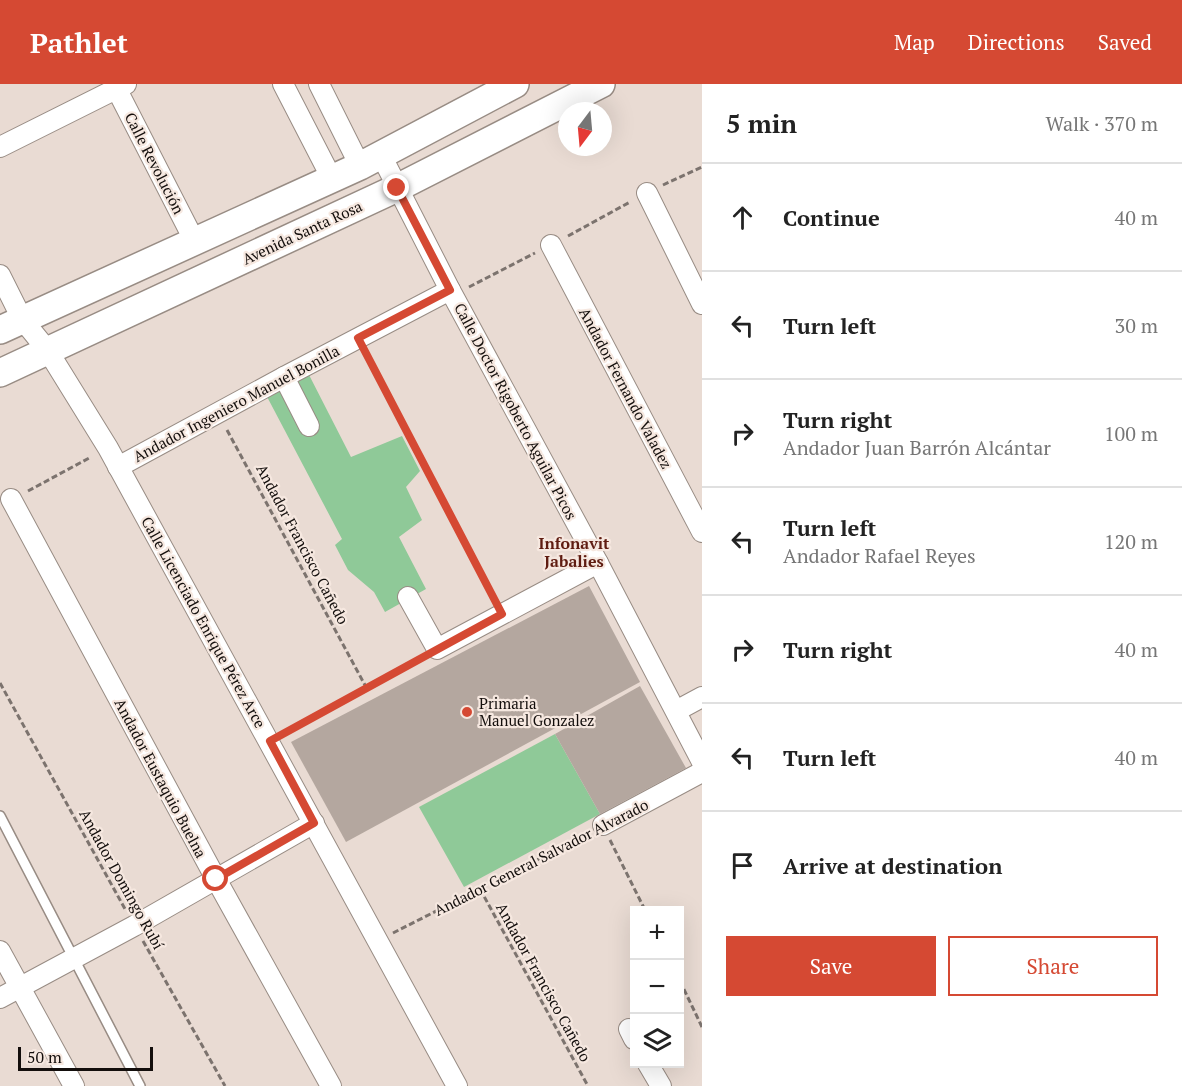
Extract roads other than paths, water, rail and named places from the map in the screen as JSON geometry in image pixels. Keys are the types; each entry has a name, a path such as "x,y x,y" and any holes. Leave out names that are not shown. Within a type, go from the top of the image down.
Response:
{"main road":[{"path":"11,324 332,179 514,84"},
{"name":"Avenida Santa Rosa","path":"0,373 397,188 601,84"}],"street":[{"path":"283,84 332,179"},
{"name":"Calle Doctor Rigoberto Aguilar Picos","path":"319,84 371,160 397,188 702,762"},
{"path":"0,147 119,86"},
{"name":"Calle Revolución","path":"119,86 195,242"},
{"path":"647,193 702,304"},
{"name":"Andador Fernando Valadez","path":"551,245 702,532"},
{"name":"Calle Licenciado Enrique Pérez Arce","path":"0,275 11,324 48,351 108,448 457,1086"},
{"name":"Andador Ingeniero Manuel Bonilla","path":"118,466 450,290"},
{"path":"284,377 309,426"},
{"name":"Andador Eustaquio Buelna","path":"11,499 216,879 331,1086"},
{"path":"408,597 437,649 598,563"},
{"path":"675,711 702,698"},
{"name":"Andador General Salvador Alvarado","path":"603,825 702,772"},
{"path":"0,998 134,926 314,823"},
{"path":"0,951 74,1086"},
{"path":"650,1068 661,1086"}],"lane":[{"path":"0,816 140,1086"}],"place":[{"name":"Primaria Manuel Gonzalez","path":"467,712"}],"district":[{"name":"Infonavit Jabalies","path":"574,552"}]}
